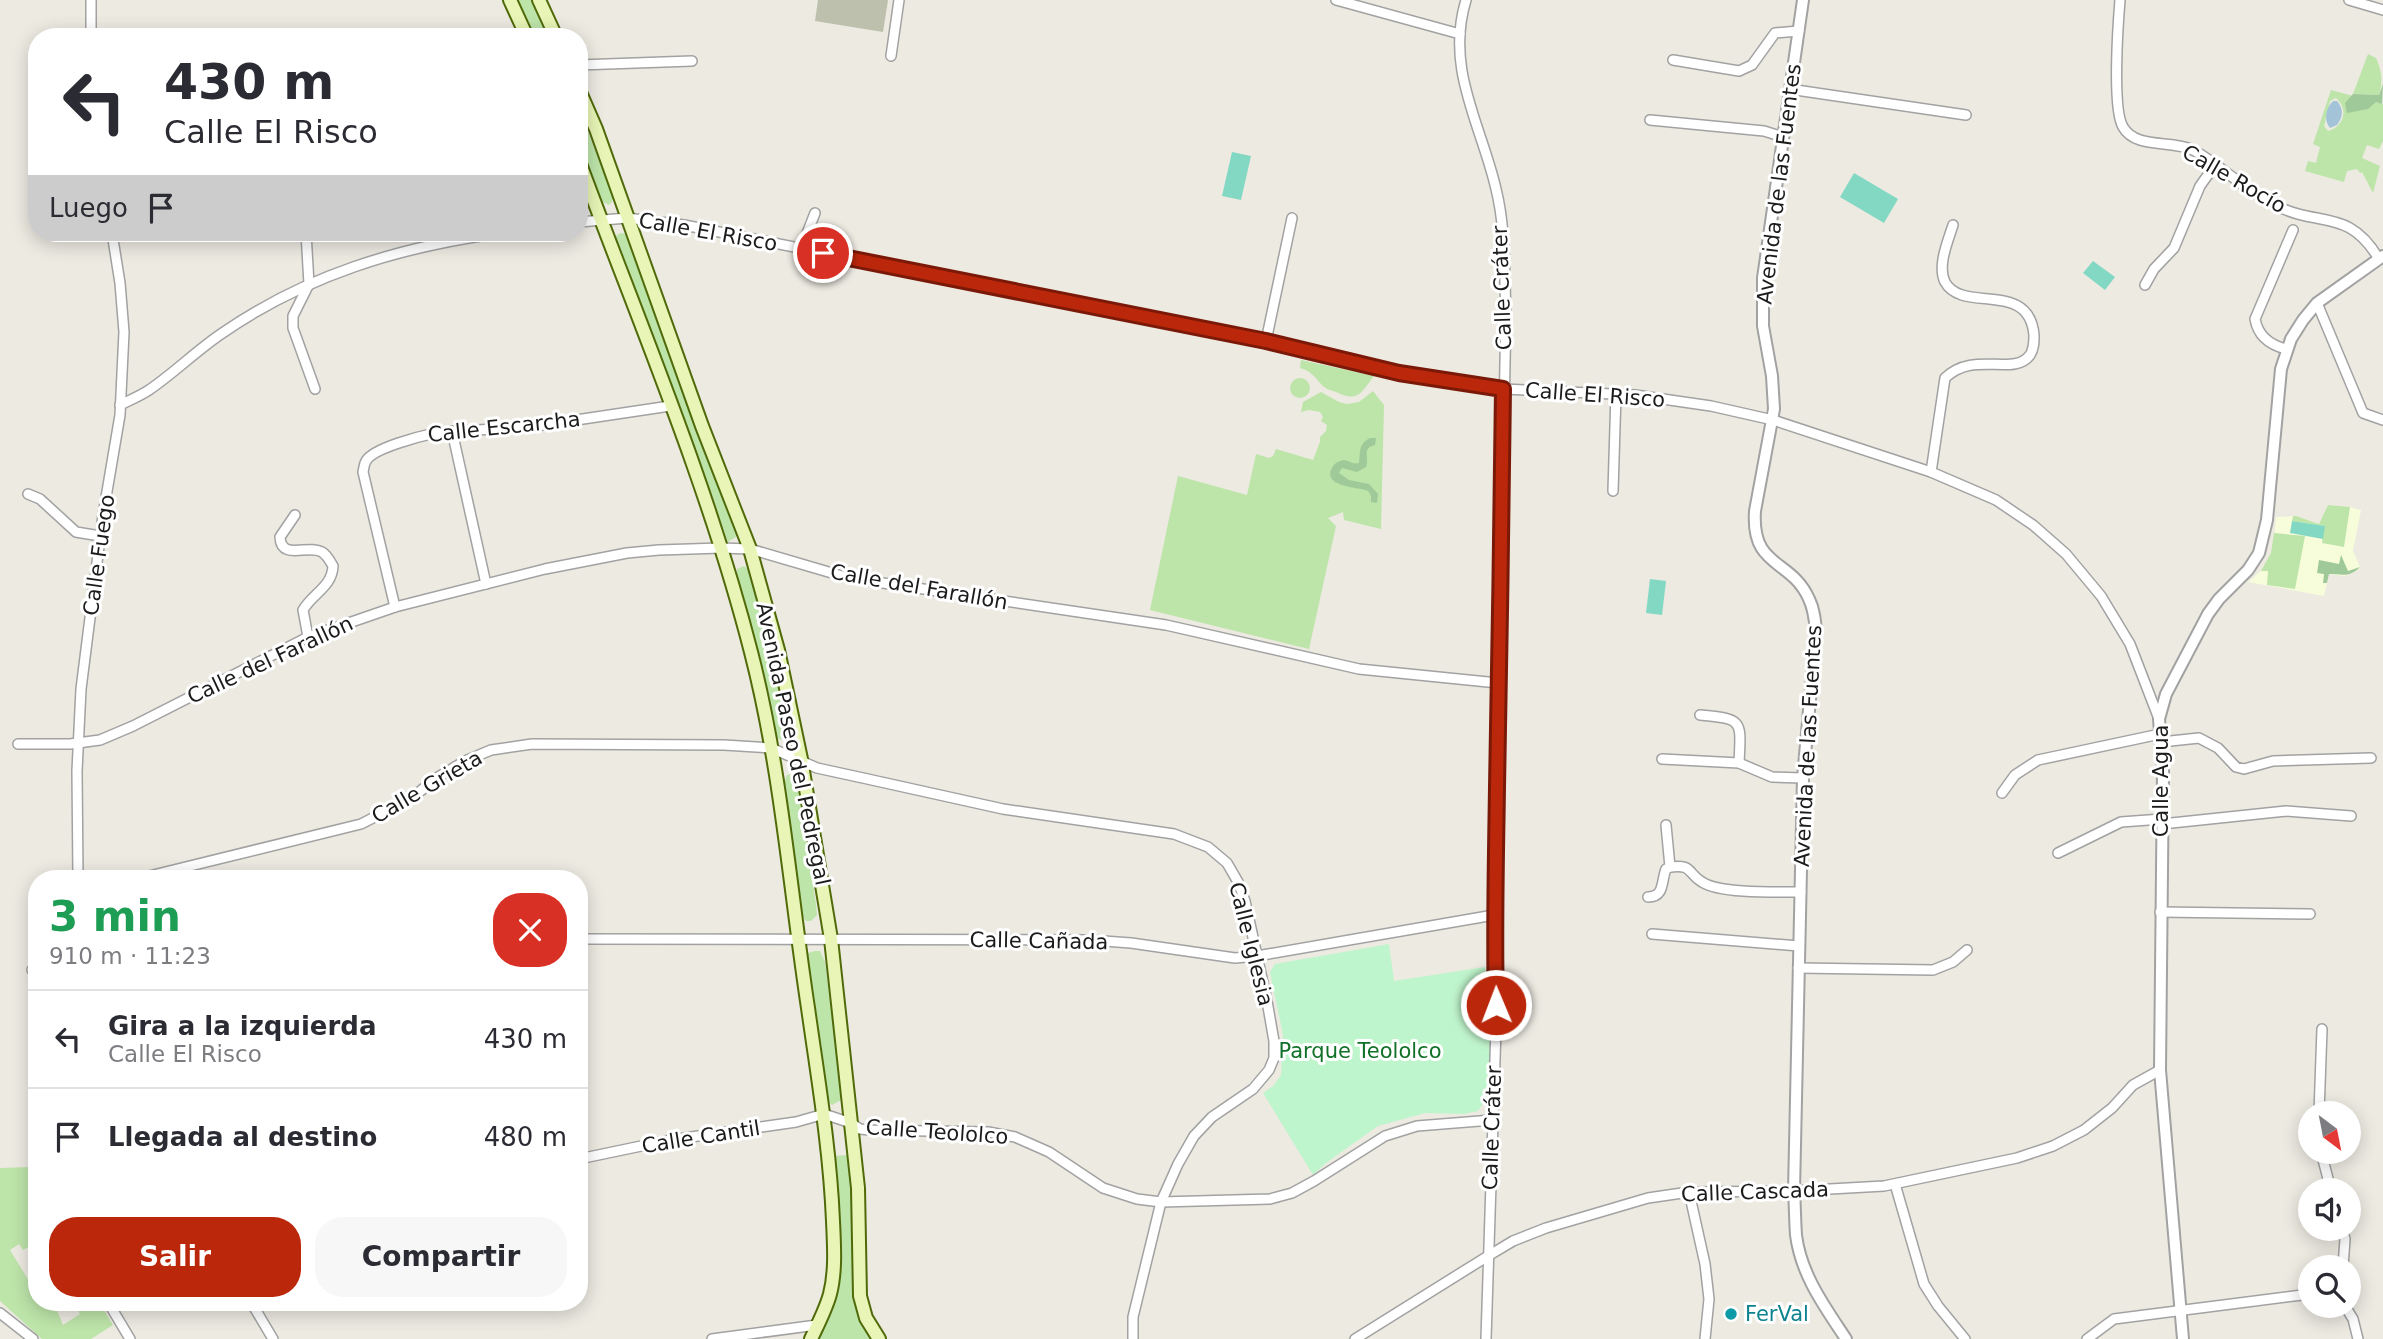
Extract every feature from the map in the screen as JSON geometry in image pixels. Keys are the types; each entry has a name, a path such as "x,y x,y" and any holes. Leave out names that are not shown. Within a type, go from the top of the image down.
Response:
{"main road":[{"path":"510,0 523,28"},
{"path":"539,0 552,28"},
{"name":"Avenida Paseo del Pedregal","path":"588,111 702,426 750,549 778,650 801,760 831,939 860,1221 860,1296 866,1318 878,1339"},
{"name":"Avenida Paseo del Pedregal","path":"588,185 722,548 752,655 772,748 797,941 824,1114 832,1197 832,1280 827,1304 811,1339"}],"street":[{"path":"91,0 91,28"},
{"path":"891,56 899,0"},
{"path":"1336,0 1460,34"},
{"name":"Calle Cráter","path":"1466,0 1460,34 1461,75 1497,191 1506,313 1494,915 1496,1028 1486,1339"},
{"name":"Avenida de las Fuentes","path":"1803,0 1788,89 1762,294 1763,326 1773,386 1773,420 1754,527 1756,540 1763,551 1800,584 1809,598 1816,631 1803,778 1794,1191 1796,1237 1804,1265 1814,1290 1846,1339"},
{"name":"Calle Rocío","path":"2120,0 2119,115 2122,126 2129,135 2138,140 2186,148 2281,208 2351,228 2367,240 2381,257"},
{"path":"2349,0 2383,10"},
{"path":"1673,60 1739,71 1752,65 1775,33 1799,31"},
{"path":"588,65 692,61"},
{"path":"1788,89 1966,116"},
{"path":"1650,120 1764,131 1783,137"},
{"path":"2145,285 2154,269 2174,248 2200,186 2215,165"},
{"path":"801,249 815,213"},
{"name":"Calle El Risco","path":"588,221 627,218 684,225 1266,341 1399,373 1503,389 1616,394 1683,401 1773,420 1931,472 1996,500 2033,525 2066,554 2101,596 2130,644 2160,719"},
{"path":"1266,341 1292,218"},
{"path":"1931,472 1945,378 1965,365 2017,365 2032,353 2034,342 2028,317 2019,307 2006,301 1960,295 1952,292 1946,284 1942,274 1945,251 1953,225"},
{"path":"2286,349 2278,347 2259,333 2255,318 2293,230"},
{"name":"Calle Fuego","path":"78,870 81,689 100,536 120,415 124,332 113,242"},
{"path":"307,242 309,284 293,316 293,328 315,389"},
{"path":"120,405 148,391 200,349 238,323 309,284 390,254 440,242"},
{"name":"Calle Agua","path":"2183,1339 2160,1070 2163,771 2160,719 2166,694 2208,614 2254,562 2262,545 2267,520 2281,369 2286,349 2302,320 2317,303 2381,257"},
{"path":"2317,303 2363,413 2383,419"},
{"path":"1613,491 1616,394"},
{"name":"Calle Escarcha","path":"396,607 363,472 366,461 383,449 435,433 536,426 670,405"},
{"path":"452,431 486,584"},
{"path":"29,494 40,499 76,532 100,536"},
{"path":"295,515 279,537 282,547 287,551 322,552 333,566 332,576 325,587 309,600 303,610 308,637"},
{"name":"Calle del Farallón","path":"18,744 100,740 308,637 396,607 545,569 627,553 722,548 750,549 849,578 1166,625 1359,669 1498,683"},
{"path":"1700,715 1730,718 1736,722 1740,728 1739,763"},
{"path":"2002,793 2015,775 2038,760 2160,738 2199,738 2218,748 2236,767 2244,769 2273,761 2371,758"},
{"name":"Calle Grieta","path":"174,870 361,824 412,798 435,779 465,761 491,750 532,744 724,746 772,748 801,760"},
{"path":"1661,759 1739,763 1772,777 1803,778"},
{"name":"Calle Iglesia","path":"801,760 817,768 1003,809 1174,834 1208,847 1227,863 1238,881 1245,901 1274,1041 1274,1058 1269,1070 1253,1089 1212,1117 1194,1136 1178,1164 1161,1202 1133,1317 1133,1339"},
{"path":"2058,853 2121,821 2162,821 2286,811 2351,816"},
{"path":"1666,825 1670,867"},
{"path":"1648,897 1660,894 1665,869 1681,865 1689,868 1702,882 1723,888 1801,892"},
{"path":"2160,912 2310,914"},
{"name":"Calle Cañada","path":"588,939 1090,940 1235,958 1494,915"},
{"path":"1651,934 1799,946"},
{"path":"1798,968 1933,970 1953,962 1967,950"},
{"path":"2319,1101 2322,1029"},
{"name":"Calle Cascada","path":"1354,1339 1513,1241 1595,1213 1648,1198 1689,1192 1794,1191 1895,1184 2017,1158 2053,1146 2084,1130 2112,1108 2133,1085 2160,1070"},
{"name":"Calle Teololco","path":"824,1114 860,1129 988,1132 1015,1137 1049,1152 1103,1188 1137,1199 1161,1202 1270,1199 1292,1193 1314,1181 1385,1136 1417,1126 1492,1120"},
{"name":"Calle Cantil","path":"588,1157 670,1140 796,1122 824,1114"},
{"path":"1895,1184 1924,1284 1965,1339"},
{"path":"1689,1192 1705,1264 1709,1298 1705,1339"},
{"path":"2087,1339 2114,1319 2298,1296"},
{"path":"113,1311 130,1339"},
{"path":"256,1311 273,1339"},
{"path":"0,1313 33,1339"},
{"path":"2352,1318 2358,1339"},
{"path":"712,1339 817,1325"}],"shaded area":[{"path":"818,0 888,0 883,32 815,21"},
{"path":"2333,101 2337,101 2342,113 2337,125 2330,128 2326,114"},
{"path":"1232,152 1251,156 1241,200 1222,196"},
{"path":"1854,173 1898,199 1884,223 1840,197"},
{"path":"2093,261 2115,277 2105,290 2083,273"},
{"path":"2328,505 2361,510 2353,551 2360,567 2357,570 2345,576 2329,574 2324,596 2248,582 2261,571 2269,558 2276,517 2296,516 2319,524"},
{"path":"2292,521 2325,526 2323,539 2290,533"},
{"path":"1650,579 1666,581 1662,615 1646,613"}],"green space":[{"path":"517,0 532,0 544,28 530,28"},
{"path":"2368,54 2376,58 2380,68 2379,95 2353,94"},
{"path":"2383,84 2382,104 2376,102 2368,109 2347,113 2345,103 2353,94 2379,95"},
{"path":"2331,90 2383,104 2383,141 2379,149 2367,145 2362,158 2380,166 2373,193 2362,172 2357,169 2347,171 2344,182 2305,171 2308,161 2316,163 2320,147 2313,144","holes":["2336,98 2343,112 2341,122 2328,131 2324,126 2330,101"]},
{"path":"588,132 613,197 609,205 601,201 588,166"},
{"path":"620,233 627,234 737,536 728,542 720,531 616,242 616,236"},
{"path":"1301,360 1374,376 1362,391 1349,397 1324,387 1312,374 1300,368"},
{"path":"1300,378 1307,381 1310,388 1307,395 1300,398 1293,395 1290,388 1293,381"},
{"path":"1373,391 1384,405 1381,529 1344,520 1343,512 1328,518 1336,526 1309,649 1150,610 1178,476 1247,495 1256,454 1269,458 1276,449 1313,460 1327,425 1321,421 1323,417 1320,412 1301,412 1303,402 1321,392 1347,404 1359,402"},
{"path":"1370,438 1376,438 1375,445 1368,448 1366,467 1357,472 1342,468 1339,473 1349,480 1369,484 1378,494 1377,503 1371,502 1368,491 1336,483 1330,473 1340,461 1359,463 1361,446"},
{"path":"2328,505 2350,507 2344,547 2322,543 2324,526 2292,521 2293,516 2296,516 2319,524"},
{"path":"2274,533 2305,536 2295,589 2267,585 2268,571 2261,571 2271,553"},
{"path":"2341,555 2348,571 2360,567 2349,574 2329,574 2327,583 2323,583 2324,574 2317,573 2319,560 2339,564"},
{"path":"744,566 749,570 771,646 788,728 788,735 783,740 776,738 737,577 737,569"},
{"path":"793,774 797,778 816,904 817,915 811,921 806,921 802,916 784,783 787,775"},
{"name":"Parque Teololco","path":"1389,944 1394,981 1485,967 1490,1036 1490,1092 1478,1111 1464,1114 1425,1113 1378,1126 1313,1175 1263,1093 1273,1086 1281,1075 1283,1035 1270,972 1275,964"},
{"path":"820,951 825,962 842,1093 841,1100 832,1105 827,1101 807,959 808,953"},
{"path":"849,1155 853,1188 855,1304 860,1320 871,1339 818,1339 832,1307 833,1156"},
{"path":"28,1167 28,1247 23,1250 19,1244 10,1250 28,1279 28,1311 57,1311 63,1325 80,1314 78,1311 104,1311 113,1325 91,1339 42,1339 0,1301 0,1168"}],"place":[{"name":"FerVal","path":"1731,1314"}],"route":[{"path":"823,253 1266,341 1399,373 1503,389 1494,915 1496,1005"}]}
